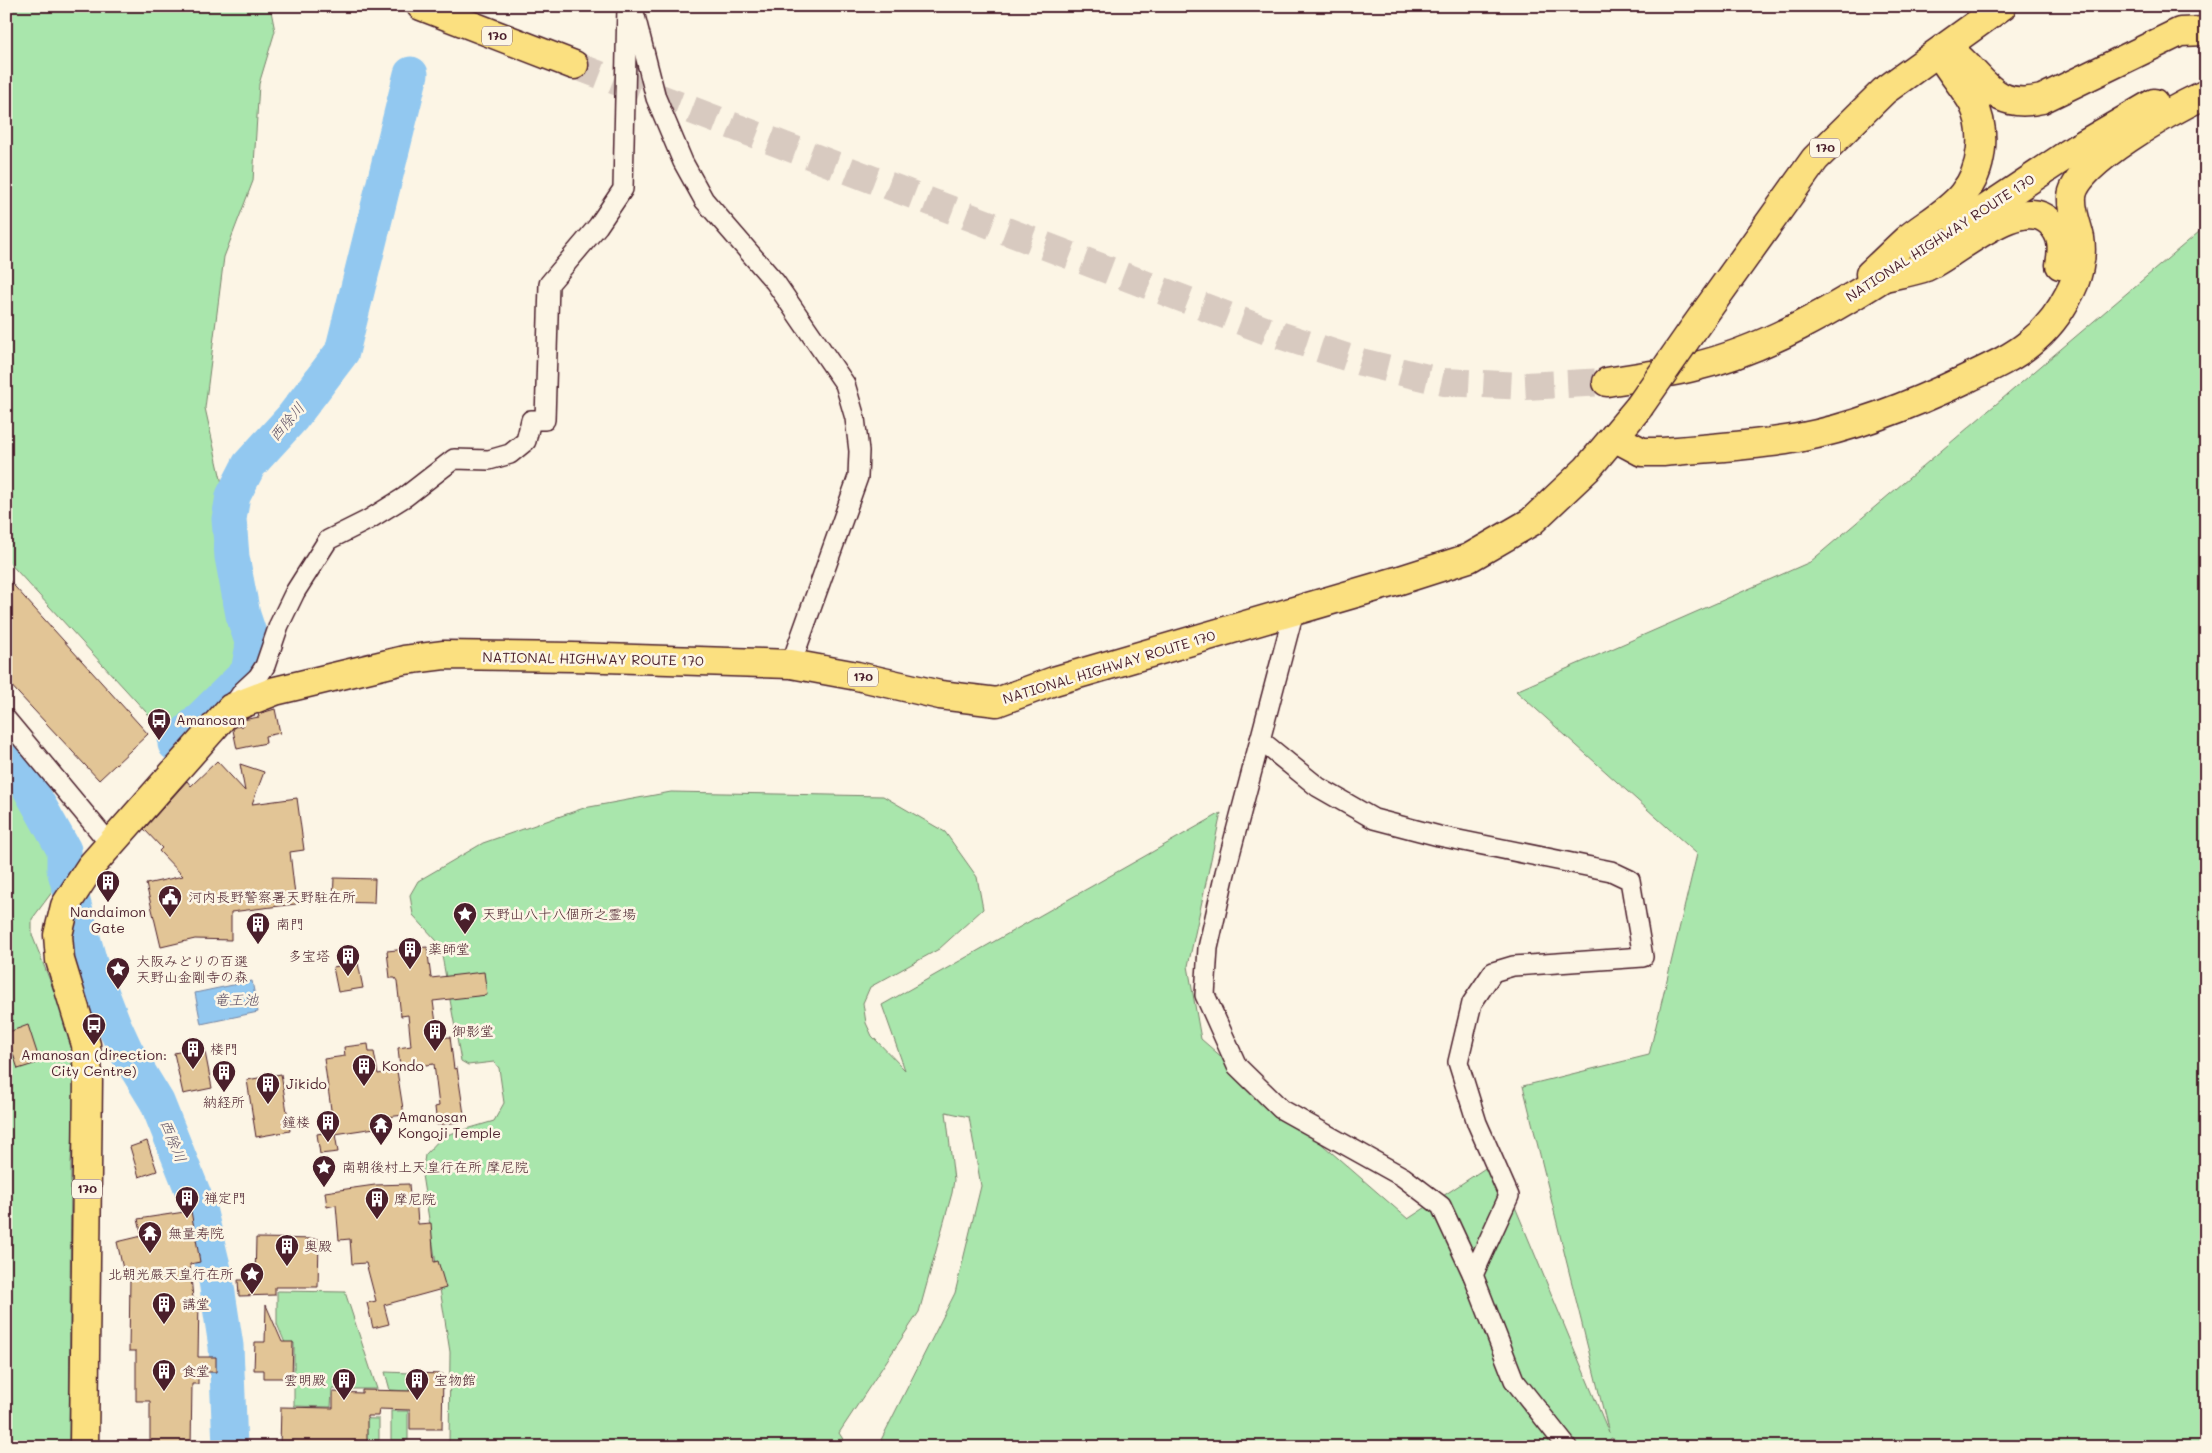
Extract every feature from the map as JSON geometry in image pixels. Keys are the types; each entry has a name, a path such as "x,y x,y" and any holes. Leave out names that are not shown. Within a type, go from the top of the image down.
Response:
{"highway":[{"name":"170","path":"421,6 574,65"},
{"name":"NATIONAL HIGHWAY ROUTE 170","path":"84,1447 88,1077 86,1045 60,960 58,935 65,906 86,872 231,708 275,691 404,660 444,655 791,664 857,676 940,696 998,702 1054,681 1294,610 1397,582 1469,558 1531,522 1587,469 1639,407 1814,158 1884,91 2002,6"},
{"path":"1946,48 1964,62 1995,95 2010,101 2026,103 2042,99 2180,32 2206,31"},
{"path":"1836,306 1907,240 1963,195 1972,180 1982,145 1981,125 1973,103 1945,62 1946,48"},
{"name":"NATIONAL HIGHWAY ROUTE 170","path":"1607,382 1694,367 1734,354 1799,326 1882,278 2102,132 2128,117 2206,80"},
{"path":"1614,437 1642,452 1663,452 1798,438 1855,423 1920,401 2002,362 2036,338 2052,321 2069,296 2078,272 2081,253 2080,237 2073,218 2072,196 2079,178 2094,163 2118,146 2182,105 2206,94"},
{"path":"1614,437 1737,431 1796,424 1901,393 1946,374 1990,350 2030,319 2054,286 2060,267 2062,250 2059,233 2047,219 2034,214 2017,215 1989,228 1926,266 1882,278"}],"street":[{"path":"231,708 242,690 258,677 265,666 279,625 295,592 328,540 368,520 405,497 454,459 489,460 510,454 526,441 531,420 545,420 549,284 598,226 623,189 627,6"},
{"path":"632,6 656,98 683,162 704,200 775,282 845,384 855,418 859,451 858,477 791,664"},
{"path":"1294,610 1225,873 1210,939 1204,995 1237,1066 1281,1109 1403,1177 1440,1206 1473,1275 1514,1380 1567,1447"},
{"path":"6,718 110,844"},
{"path":"1260,740 1318,787 1374,819 1439,836 1611,870 1630,880 1643,957 1507,968 1493,972 1472,1003 1458,1062 1477,1123 1509,1196 1473,1275"}],"green space":[{"path":"6,6 270,6 275,31 259,84 253,181 224,257 205,408 261,657 242,687 190,734 168,736 6,559"},
{"path":"2206,226 2206,1447 1632,1447 1611,1438 1603,1447 888,1447 881,1440 955,1293 981,1186 969,1117 946,1112 954,1180 919,1312 839,1433 848,1447 449,1447 450,1352 422,1175 425,1155 443,1136 494,1121 504,1103 499,1068 494,1062 468,1065 461,1061 441,950 436,940 413,915 410,895 418,881 483,843 584,808 671,792 883,796 945,832 977,877 983,909 939,949 870,987 863,1003 866,1023 872,1036 905,1070 882,1005 1221,813 1188,966 1201,1039 1408,1219 1496,1161 1609,1433 1523,1086 1649,1055 1697,854 1516,691 1810,562"},
{"path":"6,738 72,850 73,864 32,919 32,935 56,996 74,1056 76,1088 71,1162 69,1447 6,1447"},
{"path":"277,1291 345,1292 377,1389 332,1389 331,1407 294,1406 294,1343 285,1343 277,1324"},
{"path":"385,1372 410,1373 409,1391 390,1390"},
{"path":"391,1411 408,1411 408,1440 391,1440"},
{"path":"335,1418 379,1419 379,1440 335,1439"}],"water":[{"name":"竜王池","path":"252,981 258,1012 201,1024 195,993"}],"building":[{"path":"6,577 148,734 99,780 6,680"},
{"path":"275,709 280,733 265,736 266,743 237,749 233,730 235,727 243,726 242,720 259,717 258,714"},
{"path":"217,761 245,791 240,764 264,772 252,804 297,798 304,850 290,852 296,904 231,912 231,940 195,939 161,947 146,884 183,876 159,851 162,848 144,829 187,781 191,786"},
{"path":"334,878 375,879 374,903 333,902"},
{"path":"427,947 431,978 484,972 487,995 433,1001 438,1038 450,1037 454,1069 457,1068 465,1121 437,1125 435,1107 439,1106 434,1064 400,1068 398,1048 411,1046 408,1015 401,1016 397,981 395,978 390,978 387,951"},
{"name":"多宝塔","path":"358,963 363,988 338,992 333,967"},
{"path":"28,1025 40,1062 18,1069 6,1033"},
{"name":"Kondo","path":"368,1044 369,1052 374,1052 378,1074 397,1071 404,1115 387,1117 388,1126 335,1134 338,1152 320,1154 317,1134 334,1131 324,1059 345,1056 344,1047"},
{"name":"楼門","path":"204,1047 212,1088 183,1094 174,1053"},
{"name":"Jikido","path":"281,1074 290,1131 256,1137 247,1080"},
{"path":"147,1141 157,1171 139,1177 130,1147"},
{"path":"409,1184 410,1197 416,1197 418,1224 431,1223 434,1262 438,1261 446,1288 384,1305 389,1324 373,1328 367,1303 376,1301 366,1263 352,1264 350,1239 339,1240 336,1205 327,1207 325,1192 375,1185"},
{"path":"191,1211 200,1262 190,1264 193,1299 199,1299 198,1357 216,1357 216,1372 198,1372 198,1384 192,1384 191,1446 150,1445 150,1401 136,1401 136,1351 129,1351 130,1277 125,1278 117,1242 142,1236 138,1219"},
{"name":"奥殿","path":"256,1238 319,1239 318,1287 275,1287 275,1295 239,1296 238,1280 255,1280"},
{"path":"266,1305 282,1342 293,1342 292,1378 264,1378 264,1370 254,1370 255,1342 265,1342"},
{"path":"410,1373 443,1374 442,1429 410,1429 410,1410 379,1409 378,1416 367,1416 367,1447 280,1447 281,1407 333,1408 333,1392 362,1393 362,1390 410,1391"}],"waterway":[{"name":"西除川","path":"175,744 248,672 253,645 243,615 232,557 229,519 233,496 249,465 292,418 342,352 411,74"},
{"name":"西除川","path":"6,746 64,850 64,869 90,963 126,1051 157,1102 198,1205 215,1274 226,1346 230,1447"}],"tunnel":[{"path":"574,65 1267,331 1361,362 1444,382 1524,386 1607,382"}],"place":[{"name":"Amanosan","path":"159,741"},
{"name":"Nandaimon Gate","path":"108,903"},
{"name":"河内長野警察署天野駐在所","path":"170,918"},
{"name":"天野山八十八個所之霊場","path":"465,935"},
{"name":"南門","path":"258,945"},
{"name":"薬師堂","path":"410,970"},
{"name":"多宝塔","path":"348,977"},
{"name":"大阪みどりの百選 天野山金剛寺の森","path":"118,990"},
{"name":"Amanosan (direction: City Centre)","path":"94,1046"},
{"name":"御影堂","path":"435,1052"},
{"name":"楼門","path":"193,1070"},
{"name":"Kondo","path":"364,1087"},
{"name":"納経所","path":"224,1093"},
{"name":"Jikido","path":"268,1105"},
{"name":"鐘楼","path":"328,1143"},
{"name":"Amanosan Kongoji Temple","path":"381,1146"},
{"name":"南朝後村上天皇行在所 摩尼院","path":"324,1188"},
{"name":"禅定門","path":"187,1219"},
{"name":"摩尼院","path":"377,1220"},
{"name":"無量寿院","path":"150,1254"},
{"name":"奥殿","path":"287,1267"},
{"name":"北朝光嚴天皇行在所","path":"252,1295"},
{"name":"講堂","path":"164,1325"},
{"name":"食堂","path":"164,1392"},
{"name":"雲明殿","path":"344,1401"},
{"name":"宝物館","path":"417,1401"}]}
